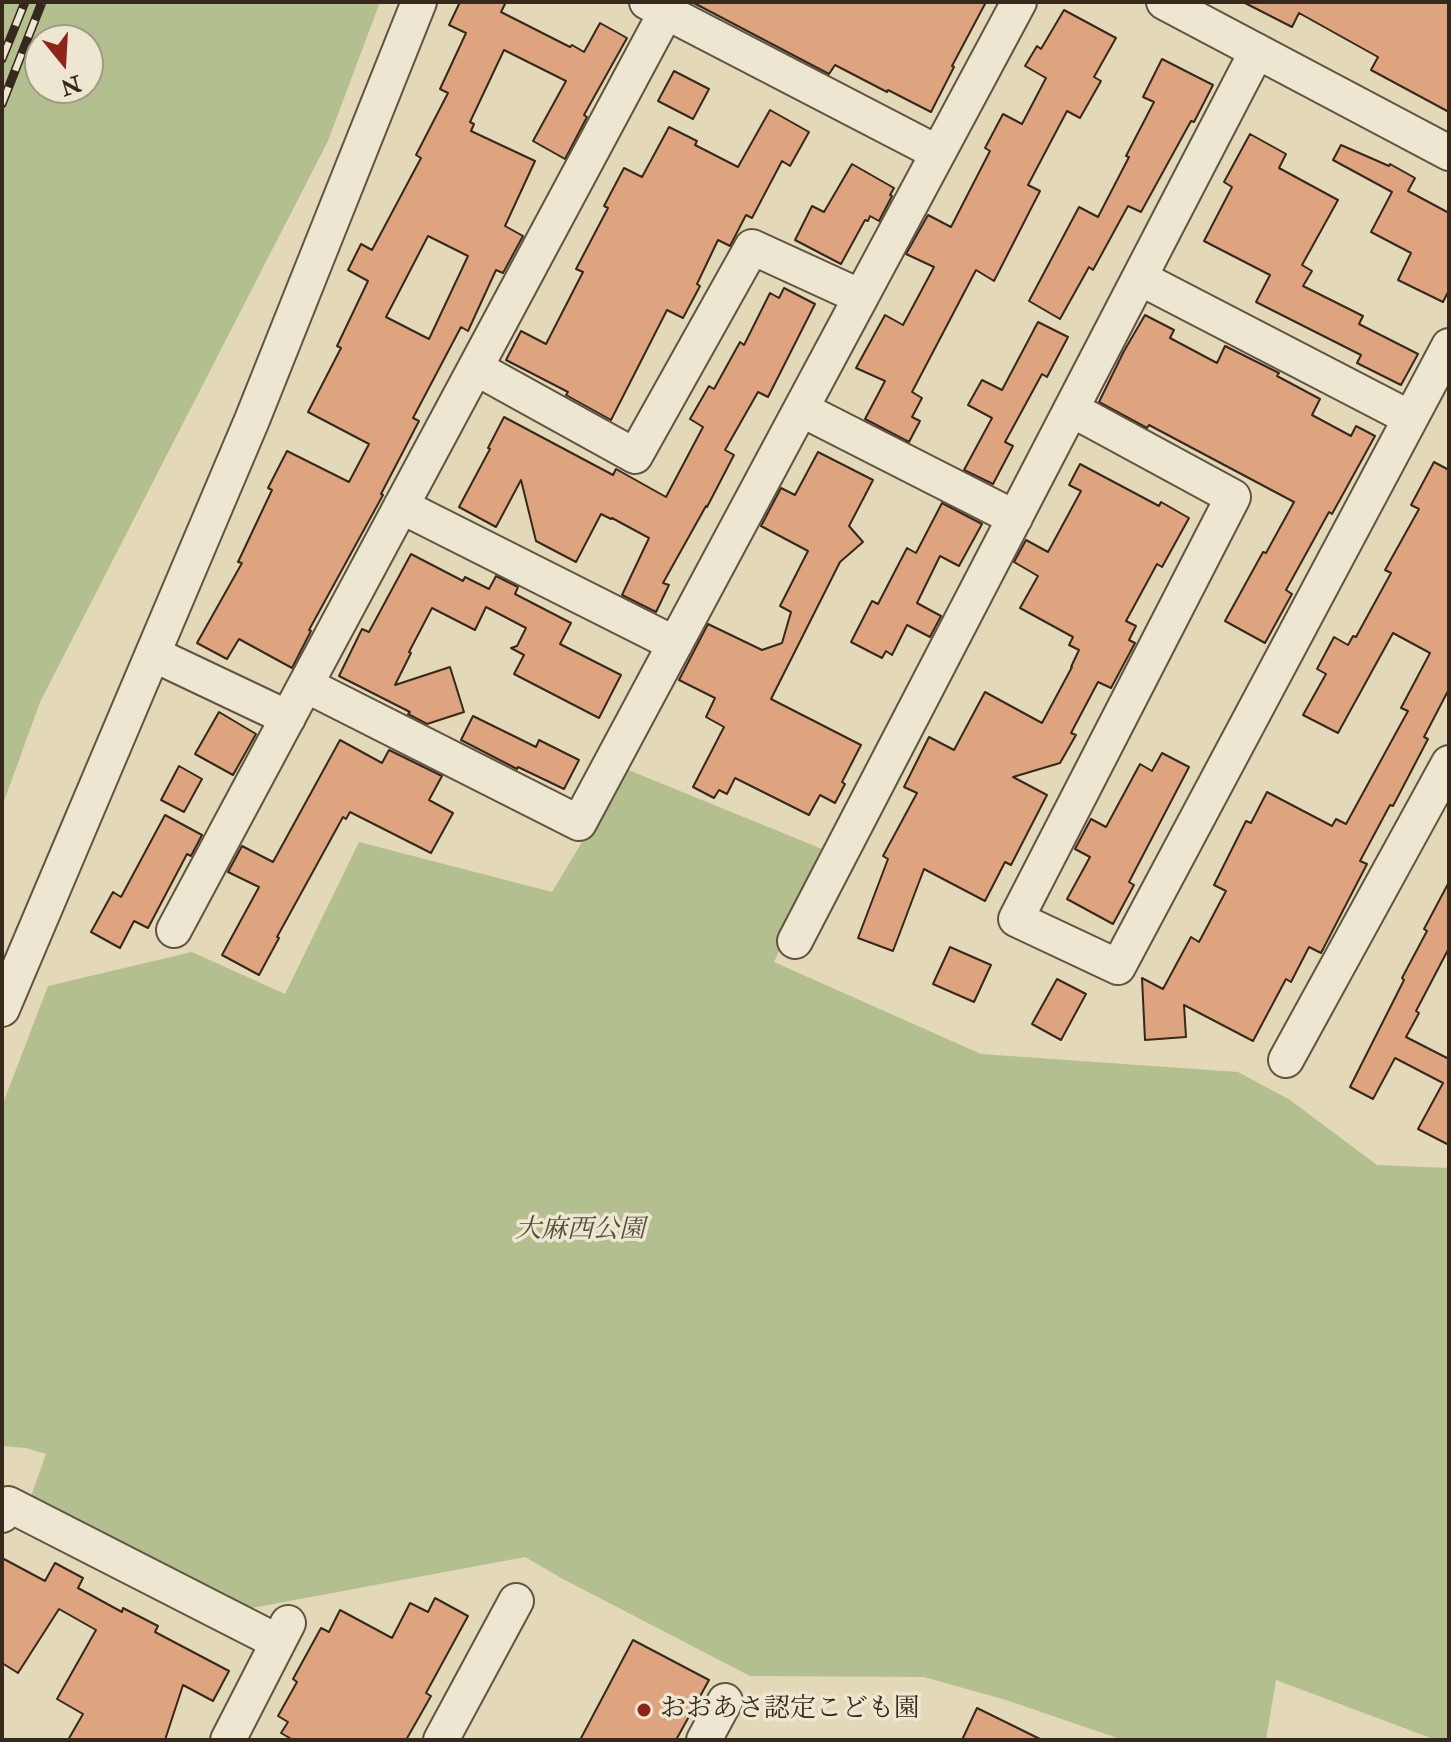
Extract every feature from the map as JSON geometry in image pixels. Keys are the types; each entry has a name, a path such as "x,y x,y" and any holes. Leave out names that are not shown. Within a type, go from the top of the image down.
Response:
{"street":[{"path":"2,1009 252,420 419,2"},
{"path":"306,685 579,823 1019,2"},
{"path":"1164,2 1199,10 1257,51 1449,153"},
{"path":"174,930 476,368 657,7 938,153"},
{"path":"795,941 1257,51"},
{"path":"476,368 635,456 752,247 861,297"},
{"path":"1140,278 1410,418"},
{"path":"1071,409 1233,497 1016,919 1118,967 1449,346"},
{"path":"801,409 1015,518"},
{"path":"401,506 675,644"},
{"path":"153,654 288,718"},
{"path":"1286,1060 1449,763"},
{"path":"2,1515 8,1504 283,1633 228,1740"},
{"path":"441,1740 516,1601"},
{"path":"704,1740 725,1701"}],"green space":[{"path":"2,2 380,2 328,141 40,702 2,807"},
{"name":"大麻西公園","path":"626,769 827,851 774,962 981,1054 1238,1072 1290,1100 1377,1165 1449,1168 1449,1740 1436,1740 1276,1680 1266,1740 1123,1740 1006,1700 924,1677 750,1676 525,1557 241,1610 30,1499 46,1454 2,1446 2,1106 48,986 192,952 285,994 359,842 552,892"}],"building":[{"path":"460,2 506,2 501,12 584,52 600,23 627,38 584,115 587,117 565,159 533,141 566,81 504,50 470,122 474,124 471,131 535,161 505,226 523,236 503,273 496,270 468,331 461,327 413,418 419,421 383,495 309,630 292,668 239,639 227,659 197,643 242,563 238,562 272,490 268,488 287,451 349,482 369,444 308,412 341,348 337,346 368,281 348,270 361,244 372,250 421,158 416,155 448,93 440,89 466,33 449,25","holes":["428,236 468,256 429,339 386,317"]},
{"path":"692,2 986,2 931,112 835,65 829,74"},
{"path":"1243,2 1449,2 1449,112 1371,70 1378,57 1299,13 1292,27"},
{"path":"1064,10 1116,38 1094,77 1101,81 1080,118 1067,111 1028,185 1040,191 994,281 976,270 912,392 922,398 912,417 920,421 909,442 865,419 885,381 856,368 885,315 903,325 934,267 906,254 928,215 951,227 990,151 985,148 1003,114 1022,124 1046,78 1025,66 1037,46 1041,49"},
{"path":"1162,59 1213,85 1141,212 1128,206 1093,270 1089,267 1060,319 1029,301 1079,207 1098,217 1154,102 1143,97"},
{"path":"674,71 709,89 693,119 658,101"},
{"path":"770,110 809,132 790,166 782,161 752,218 746,215 730,246 718,240 697,284 700,286 683,318 667,310 611,420 566,395 568,392 506,360 521,331 546,344 583,272 576,269 608,208 604,206 624,168 642,177 669,127 697,141 695,145 738,167"},
{"path":"1250,134 1286,154 1279,168 1338,200 1302,265 1312,271 1303,286 1363,316 1359,324 1418,354 1401,385 1357,363 1361,355 1256,302 1270,275 1204,241 1232,187 1224,182"},
{"path":"1341,145 1390,164 1415,178 1408,191 1449,213 1449,290 1443,302 1398,280 1411,253 1371,232 1392,192 1333,160"},
{"path":"852,164 894,188 879,221 870,216 868,221 865,220 841,264 795,240 812,206 824,212"},
{"path":"784,288 815,304 768,397 758,392 725,450 734,455 663,583 669,585 656,612 622,595 649,538 612,518 601,514 576,562 536,541 521,480 496,527 459,507 504,417 613,475 616,469 666,497 703,427 690,419 709,386 714,389 740,342 744,345 770,293 779,298"},
{"path":"1145,315 1174,330 1170,338 1217,363 1225,346 1279,373 1277,376 1320,399 1312,415 1351,436 1356,426 1375,436 1286,590 1292,594 1265,643 1225,621 1294,502 1099,402"},
{"path":"1038,322 1068,337 1047,377 1042,374 1005,442 1013,446 993,484 964,470 992,418 968,405 982,380 1002,390"},
{"path":"818,452 873,480 849,526 863,542 840,562 771,699 861,745 835,803 820,795 809,815 735,778 727,794 719,790 714,798 693,787 724,727 706,717 715,698 679,680 708,624 762,650 782,643 791,612 780,606 808,551 761,526 781,488 795,495"},
{"path":"1434,462 1449,470 1449,689 1424,737 1428,739 1360,861 1367,864 1321,953 1309,947 1291,982 1286,979 1253,1041 1184,1005 1186,1037 1145,1040 1142,978 1163,989 1191,937 1199,942 1226,891 1214,885 1246,821 1251,823 1267,792 1332,826 1336,819 1346,824 1408,711 1401,708 1430,653 1393,633 1338,733 1303,715 1326,674 1317,669 1334,637 1348,645 1353,636 1356,637 1391,573 1385,570 1419,509 1411,505"},
{"path":"1080,464 1159,506 1161,502 1189,518 1162,567 1157,564 1126,621 1136,626 1129,640 1135,643 1111,688 1098,682 1071,733 1076,735 1060,763 1013,777 1047,795 1011,865 1005,862 985,901 924,869 893,951 858,938 888,859 883,856 917,793 904,787 929,737 954,750 985,692 1042,723 1072,667 1079,650 1069,645 1073,637 1020,608 1038,576 1014,562 1026,540 1048,552 1081,491 1069,485"},
{"path":"942,503 982,524 959,566 940,556 917,603 941,616 930,637 907,625 892,655 886,651 882,658 851,642 872,601 878,604 907,548 916,553"},
{"path":"411,554 463,581 465,577 489,589 496,576 518,587 515,594 571,623 560,644 621,675 599,718 514,674 524,655 511,648 517,646 526,628 486,607 475,630 432,608 395,685 450,667 464,712 427,724 339,676 362,629 369,632"},
{"path":"219,712 256,734 233,775 195,754"},
{"path":"473,716 536,747 539,740 579,760 564,789 461,740"},
{"path":"340,740 382,763 389,750 442,776 429,800 453,813 431,853 350,812 346,819 343,817 259,975 222,955 259,887 228,872 242,846 273,862"},
{"path":"1162,753 1189,767 1129,882 1134,885 1113,924 1067,899 1090,857 1075,849 1091,819 1106,827 1140,764 1152,771"},
{"path":"179,766 202,779 184,812 161,800"},
{"path":"165,815 202,835 191,856 187,854 148,928 134,921 120,948 91,932 113,892 121,897"},
{"path":"1449,882 1449,948 1406,1037 1449,1059 1449,1145 1418,1129 1443,1083 1395,1058 1373,1099 1350,1087"},
{"path":"950,947 991,965 974,1002 933,984"},
{"path":"1057,979 1086,994 1061,1040 1032,1024"},
{"path":"2,1558 45,1581 55,1563 83,1578 78,1588 122,1612 123,1608 158,1626 155,1632 229,1671 213,1701 183,1685 165,1740 68,1740 83,1714 57,1699 96,1630 59,1609 18,1673 2,1663"},
{"path":"435,1598 468,1616 426,1693 431,1696 406,1740 293,1740 281,1733 288,1722 278,1716 297,1682 293,1679 321,1628 329,1632 340,1610 392,1638 410,1603 428,1612"},
{"name":"おおあさ認定こども園","path":"633,1640 709,1680 676,1740 580,1740"},
{"path":"977,1708 1042,1740 962,1740"}],"railway":[{"path":"2,59 25,2"},
{"path":"2,104 42,2"}],"place":[{"name":"おおあさ認定こども園","path":"644,1710"}]}
